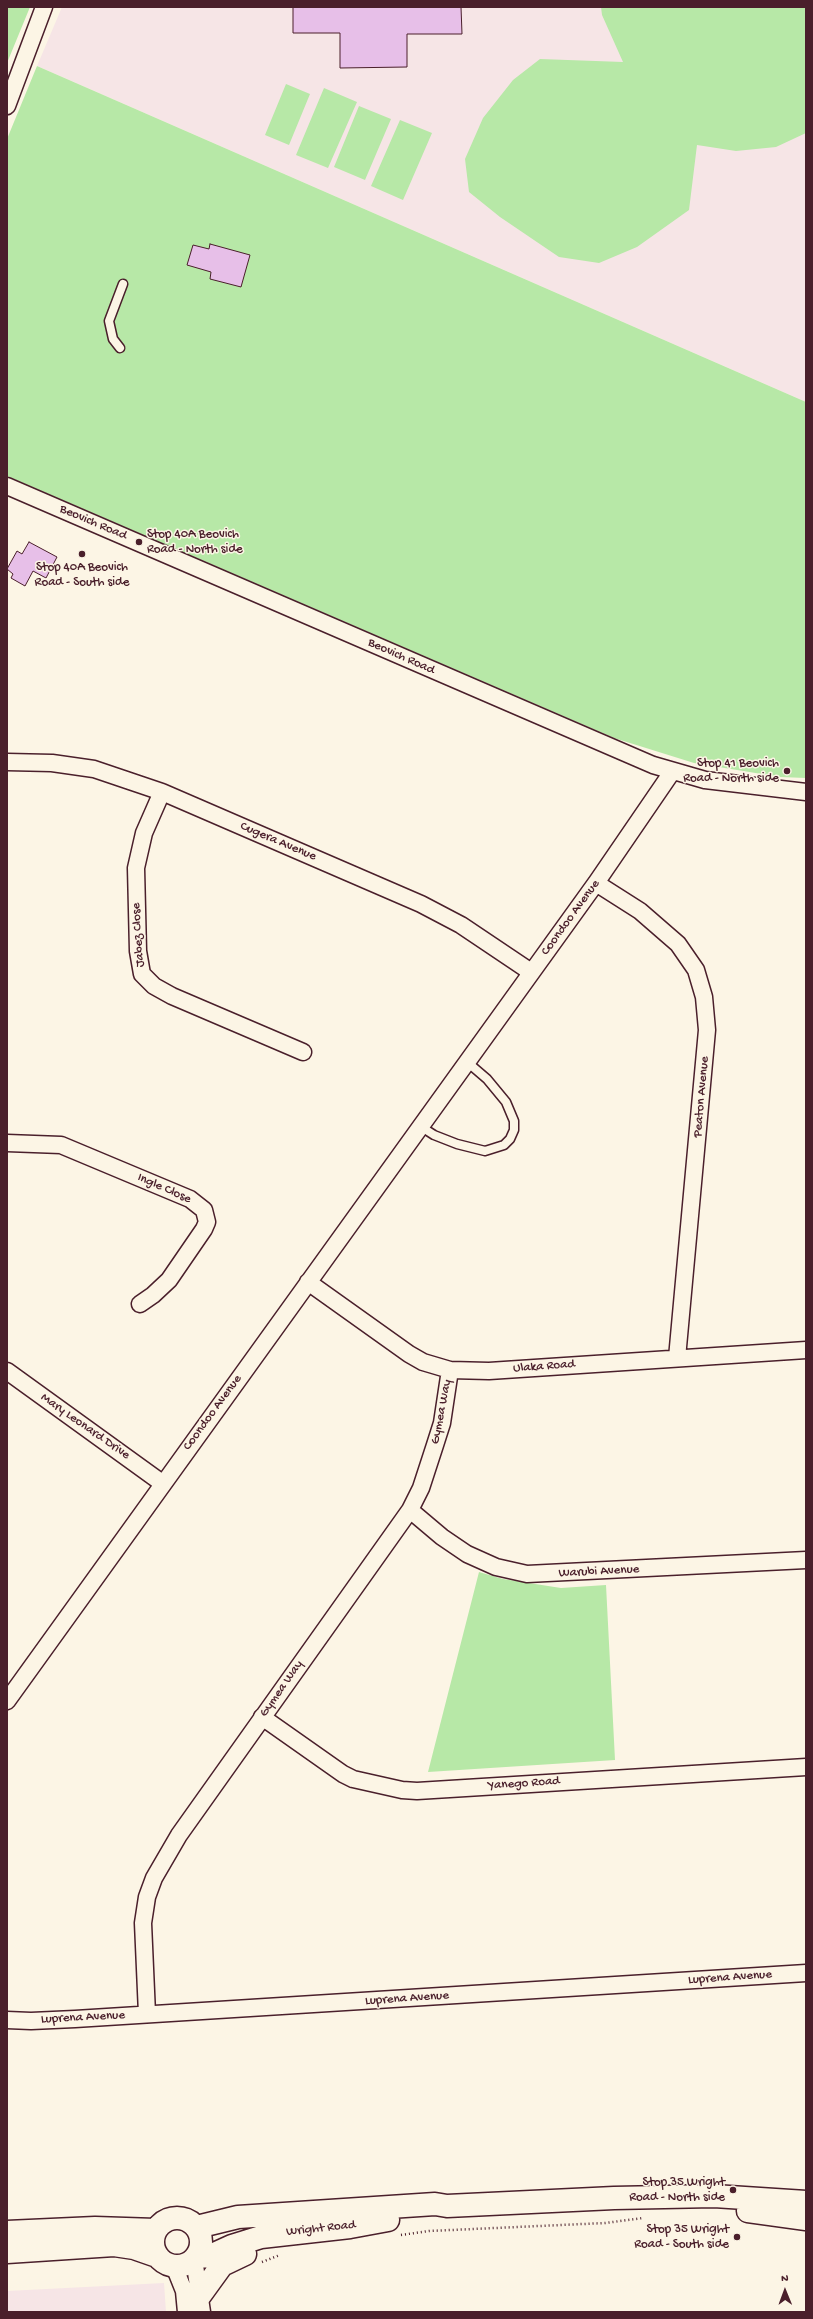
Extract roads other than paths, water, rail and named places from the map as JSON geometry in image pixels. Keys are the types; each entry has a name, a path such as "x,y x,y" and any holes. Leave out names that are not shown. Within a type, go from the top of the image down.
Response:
{"main road":[{"name":"Wright Road","path":"197,2227 238,2217 434,2204 447,2206 614,2198 714,2196 806,2202"},
{"name":"Wright Road","path":"689,2197 713,2205 806,2218"},
{"name":"Wright Road","path":"195,2258 210,2256 232,2246 261,2237 350,2227 436,2212 447,2206"},
{"path":"7,2252 114,2245 134,2248 165,2261 181,2266 195,2258 201,2239 197,2227 186,2219 179,2217 166,2220 156,2230 152,2246 165,2261"},
{"path":"201,2303 222,2265 256,2251 324,2238 350,2227"},
{"path":"7,2232 95,2228 156,2230"}],"street":[{"path":"7,106 44,7"},
{"name":"Beovich Road","path":"7,486 562,728 672,772 712,782 806,792"},
{"name":"Cugera Avenue","path":"7,762 52,763 94,769 162,792 420,904 461,925 531,972"},
{"name":"Coondoo Avenue","path":"7,1701 466,1061 596,883 672,772"},
{"name":"Jabez Close","path":"162,792 144,833 136,868 138,951 142,974 154,986 172,996 303,1052"},
{"name":"Peaton Avenue","path":"596,883 640,911 678,944 696,970 704,997 708,1030 677,1358"},
{"name":"Ingle Close","path":"7,1143 61,1145 190,1200 204,1210 207,1216 204,1229 170,1280 140,1304"},
{"name":"Ulaka Road","path":"308,1282 409,1354 423,1362 450,1370 489,1371 806,1350"},
{"name":"Gymea Way","path":"146,2014 143,1923 146,1898 154,1878 179,1835 410,1510 421,1488 436,1445 442,1423 450,1370"},
{"name":"Mary Leonard Drive","path":"7,1371 162,1484"},
{"name":"Warubi Avenue","path":"410,1510 457,1548 496,1567 516,1573 541,1575 806,1560"},
{"name":"Yanego Road","path":"262,1717 343,1774 354,1779 402,1790 417,1791 806,1767"},
{"name":"Luprena Avenue","path":"7,2020 31,2021 806,1973"},
{"path":"195,2258 201,2303"},
{"path":"165,2261 184,2291 186,2312"}],"lane":[{"path":"120,348 113,339 109,321 123,284"},
{"path":"420,1126 452,1142 485,1151 504,1145 510,1139 514,1130 514,1121 506,1102 487,1079 466,1061"}],"place":[{"name":"Stop 40A Beovich Road - North side","path":"139,542"},
{"name":"Stop 40A Beovich Road - South side","path":"82,554"},
{"name":"Stop 41 Beovich Road - North side","path":"787,771"},
{"name":"Stop 35 Wright Road - North side","path":"733,2190"},
{"name":"Stop 35 Wright Road - South side","path":"737,2237"}]}
